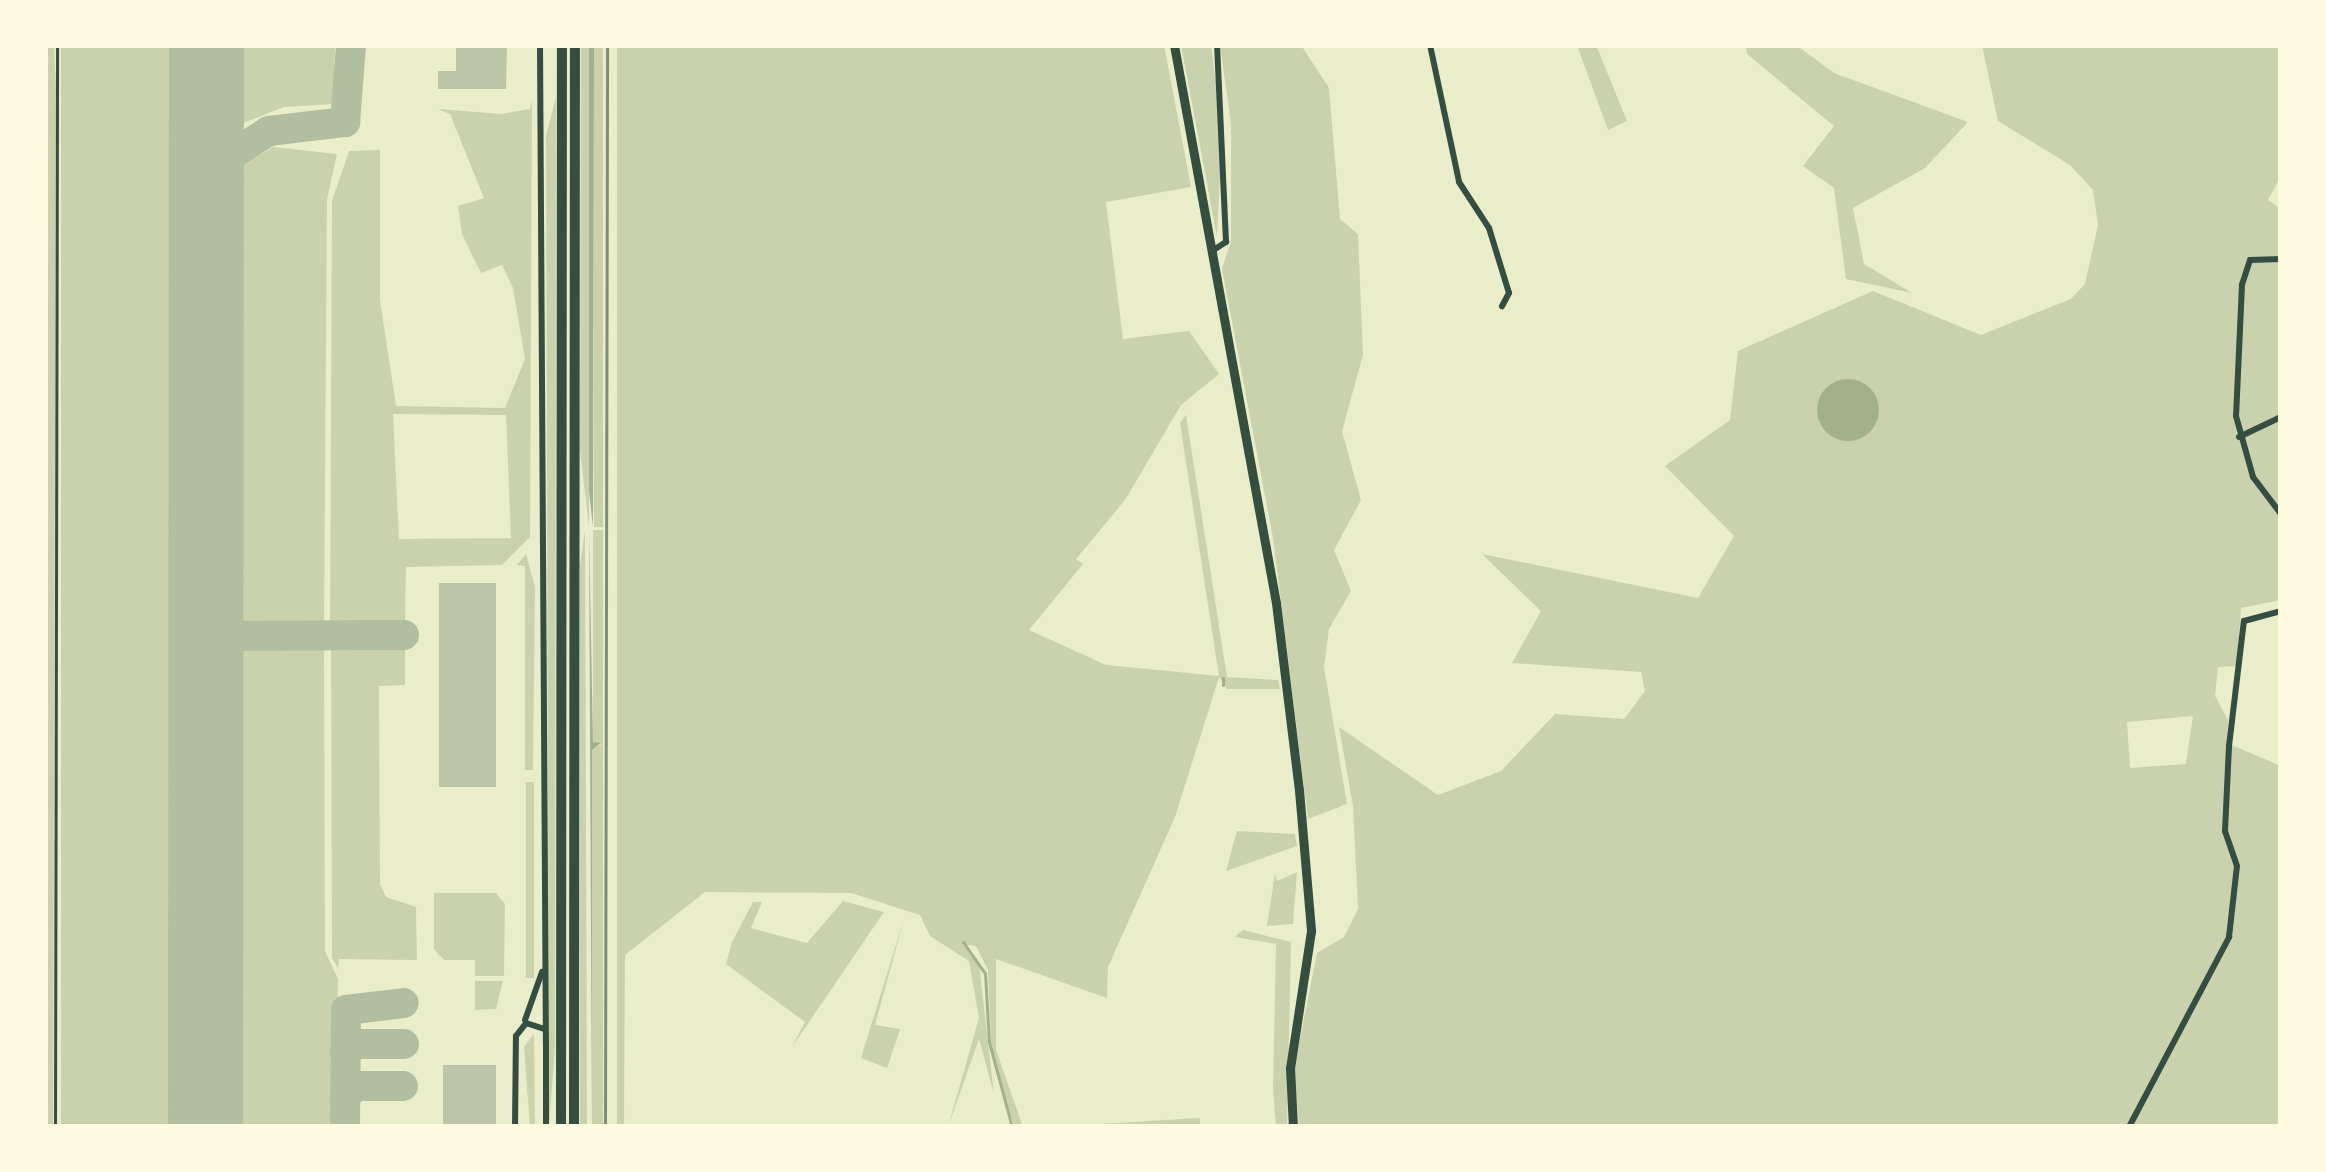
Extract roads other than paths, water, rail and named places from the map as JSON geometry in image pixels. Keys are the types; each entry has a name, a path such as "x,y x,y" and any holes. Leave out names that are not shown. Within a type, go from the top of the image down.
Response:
{"highway":[{"path":"561,1127 562,45"},
{"path":"574,1127 575,45"}],"main road":[{"path":"1174,45 1276,603 1308,880 1311,931 1290,1068 1293,1127"}],"street":[{"path":"540,45 546,1127"},
{"path":"1212,251 1226,242 1217,45"},
{"path":"1430,45 1459,182 1489,228 1509,293 1502,306"},
{"path":"2281,259 2249,260 2242,285 2239,437 2253,477 2281,514"},
{"path":"2239,437 2281,417"},
{"path":"2128,1127 2229,937 2237,866 2226,812 2244,622 2281,611"},
{"path":"514,1127 520,1028 540,992 544,944"},
{"path":"520,1028 542,1026 546,1045"}],"waterway":[{"path":"1223,678 1223,685"},
{"path":"963,942 985,973 989,1042 1012,1127"}],"railway":[{"path":"605,1127 607,45"}]}
